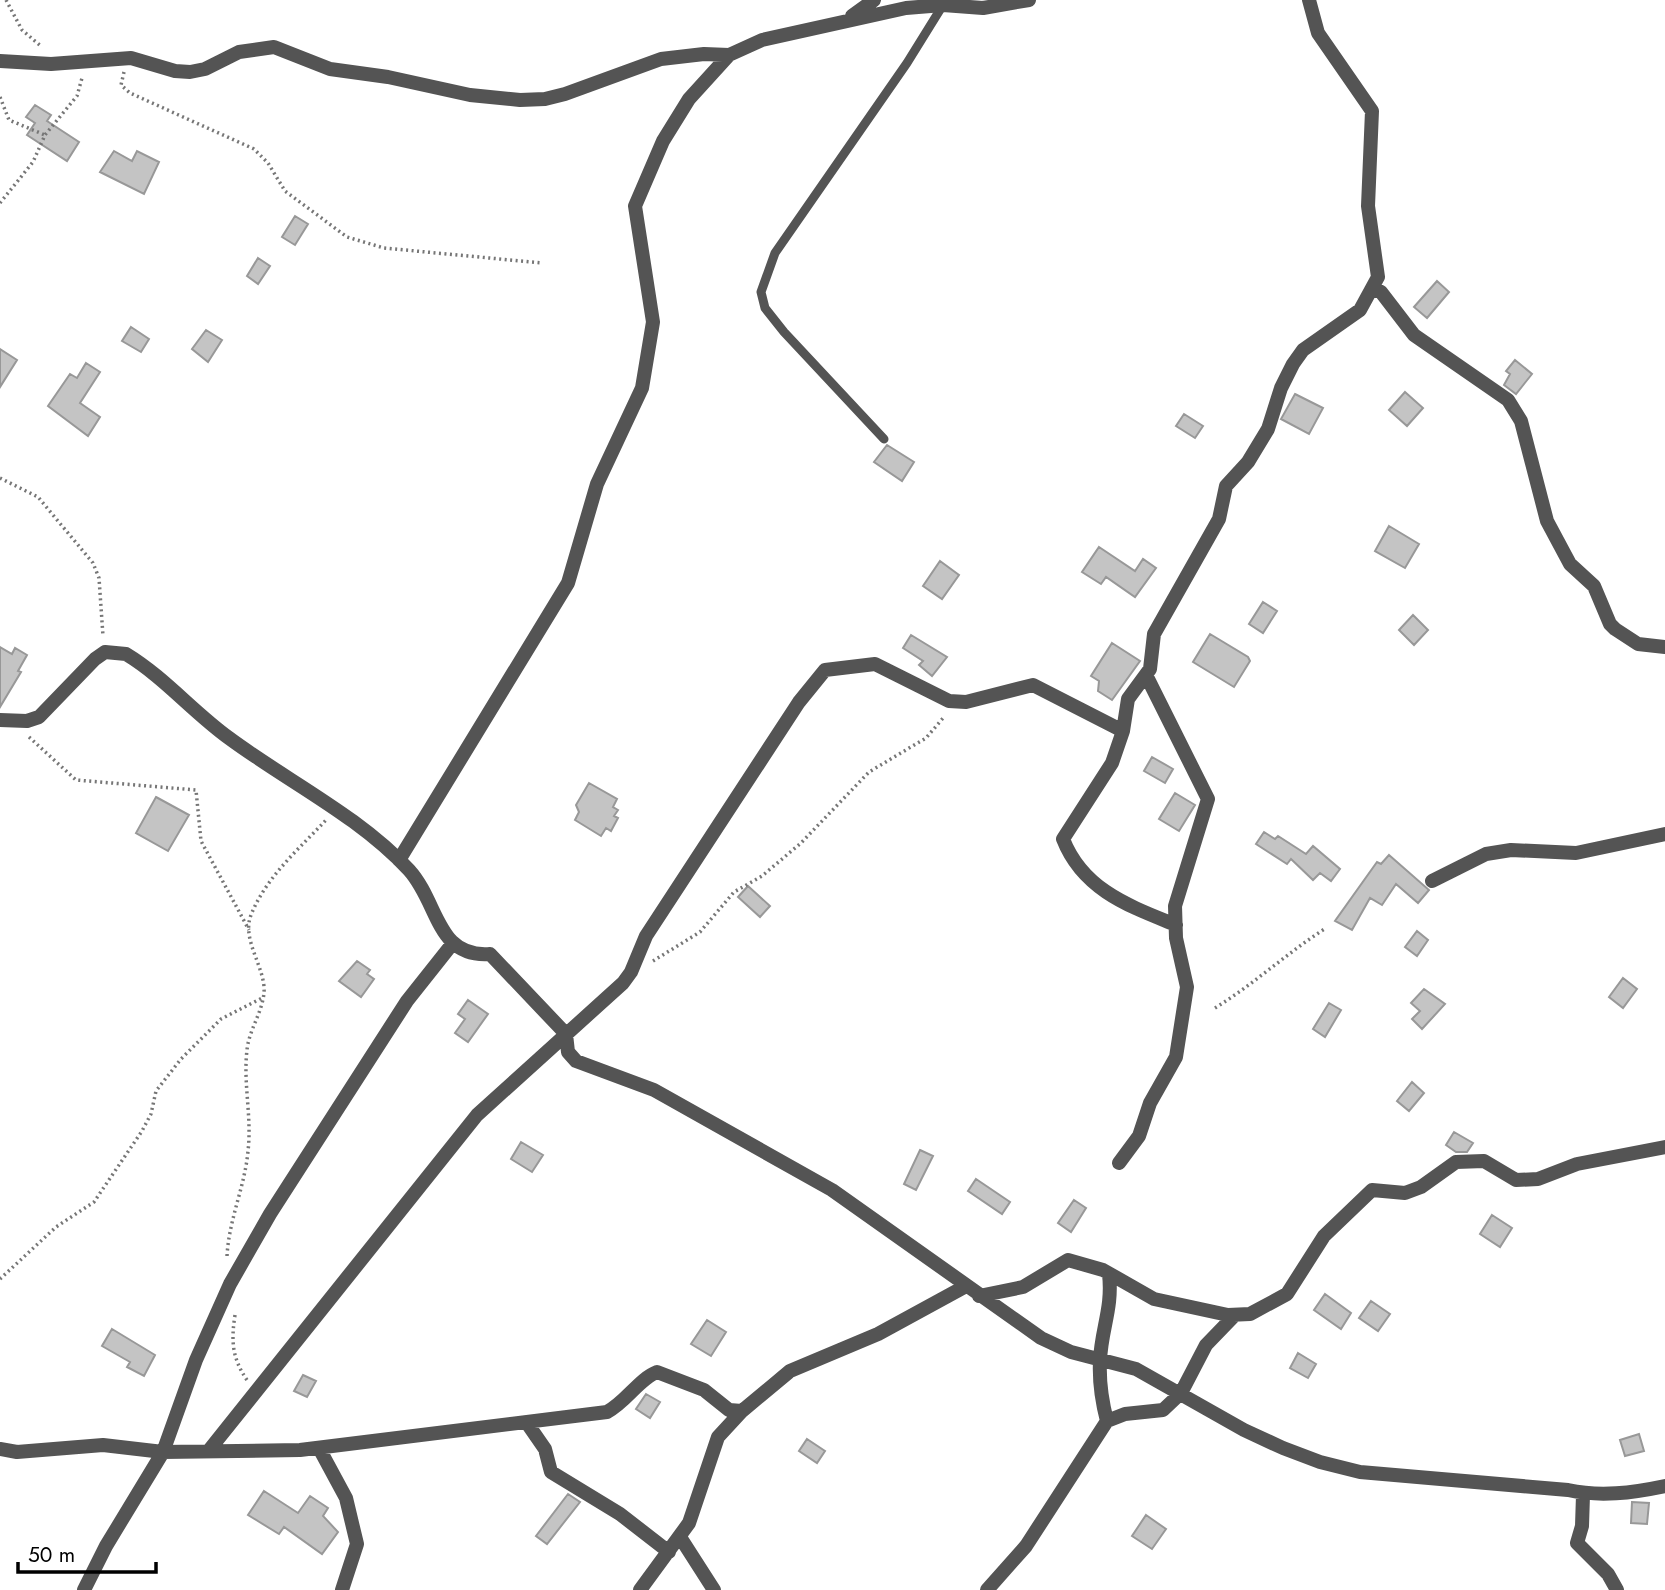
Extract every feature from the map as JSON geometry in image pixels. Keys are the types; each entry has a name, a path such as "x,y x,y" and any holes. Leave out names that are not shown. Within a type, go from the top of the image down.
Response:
{"street":[{"path":"845,22 874,0"},
{"path":"399,860 568,583 597,484 642,388 653,322 635,206 670,131 689,99 729,55 762,40 894,10 943,5 983,8 1030,0"},
{"path":"1176,925 1115,901 1072,862 1063,839 1112,763 1123,731 1128,699 1150,669 1154,634 1219,519 1226,486 1248,462 1264,438 1293,364 1303,350 1360,310 1374,289 1378,277 1368,184 1374,125 1372,111 1318,33 1309,0"},
{"path":"0,61 73,63 131,58 175,71 190,72 205,69 239,52 274,47 330,69 388,76 470,95 520,100 545,99 565,94 661,59 684,55 729,55"},
{"path":"1374,289 1381,292 1415,335 1508,400 1521,421 1547,521 1570,564 1594,586 1609,624 1638,644 1665,647"},
{"path":"6,721 40,717 83,671 105,652 126,654 140,662 212,725 335,811 399,860 420,883 453,943 467,955 490,954 566,1034 568,1052 576,1061 654,1090 832,1190 979,1296 1041,1338 1071,1352 1136,1369 1244,1430 1320,1462 1360,1472 1467,1479 1568,1490 1583,1495 1624,1494 1665,1486"},
{"path":"210,1449 477,1115 602,1005 631,972 646,936 819,674 836,667 876,664 949,701 966,702 1033,685 1123,731"},
{"path":"1119,1163 1139,1136 1150,1103 1176,1057 1187,987 1175,906 1208,799 1146,675"},
{"path":"1432,881 1464,862 1486,854 1511,850 1576,853 1665,834"},
{"path":"84,1590 106,1546 163,1452 196,1360 230,1284 270,1214 407,1001 453,943"},
{"path":"979,1296 1023,1287 1068,1260 1108,1274 1154,1299 1235,1315 1250,1314 1287,1294 1324,1236 1371,1190 1405,1193 1421,1187 1456,1162 1485,1161 1516,1180 1538,1179 1577,1164 1665,1147"},
{"path":"1107,1421 1102,1404 1100,1359 1111,1297 1108,1274"},
{"path":"640,1590 690,1523 718,1437 742,1411 790,1371 878,1334 966,1286"},
{"path":"987,1590 1026,1546 1107,1421 1125,1414 1163,1410 1181,1393 1206,1345 1235,1315"},
{"path":"0,1448 17,1452 103,1446 163,1452 319,1448 607,1412 630,1396 649,1375 657,1372 704,1390 729,1410 742,1411"},
{"path":"527,1423 545,1449 551,1472 620,1514 669,1552"},
{"path":"319,1448 346,1498 357,1544 342,1590"},
{"path":"1583,1495 1582,1526 1577,1544 1608,1574 1617,1590"},
{"path":"680,1537 714,1590"}],"lane":[{"path":"884,439 784,332 765,308 761,292 775,253 907,63 943,5"}],"path":[{"path":"0,203 33,162 45,135 63,117 83,83 73,63 22,30 6,0"},
{"path":"131,58 120,82 125,90 254,149 262,156 285,191 347,237 384,248 542,263"},
{"path":"0,97 9,120 45,135"},
{"path":"0,478 38,497 93,563 99,578 105,652"},
{"path":"631,972 700,932 734,892 762,876 802,843 869,772 926,738 948,712 966,702"},
{"path":"6,721 76,780 196,790 201,841 249,929 264,982 264,997 247,1047 248,1155 228,1248 226,1272 230,1284"},
{"path":"249,929 250,916 290,854 306,844 335,811"},
{"path":"1215,1008 1245,989 1279,959 1326,928"},
{"path":"0,1279 55,1227 94,1202 142,1131 156,1091 181,1059 221,1019 264,997"},
{"path":"235,1312 232,1335 236,1364 256,1393"}],"building":[{"path":"35,105 51,115 47,121 79,142 67,161 27,135 35,123 26,117"},
{"path":"114,151 132,161 137,151 159,162 144,194 100,172"},
{"path":"295,216 308,224 295,245 282,237"},
{"path":"258,258 270,266 258,284 247,276"},
{"path":"1437,281 1449,292 1427,318 1414,307"},
{"path":"131,327 149,339 141,352 122,341"},
{"path":"206,330 222,340 208,362 192,349"},
{"path":"0,349 17,360 0,387"},
{"path":"1515,360 1532,374 1516,394 1504,385 1510,374 1506,371"},
{"path":"86,363 100,372 80,403 100,417 88,436 48,406 70,374 77,378"},
{"path":"1405,392 1423,408 1407,426 1389,410"},
{"path":"1295,394 1323,408 1309,434 1281,419"},
{"path":"1184,414 1203,426 1195,438 1176,426"},
{"path":"887,445 914,462 902,481 874,462"},
{"path":"1389,526 1419,544 1405,568 1375,551"},
{"path":"1099,547 1135,571 1143,559 1156,568 1135,597 1106,577 1101,584 1082,572"},
{"path":"940,561 959,575 942,599 923,586"},
{"path":"1263,602 1277,611 1263,633 1249,624"},
{"path":"1413,615 1428,630 1414,645 1399,630"},
{"path":"1210,634 1248,657 1250,661 1234,687 1193,662"},
{"path":"911,635 947,657 932,676 919,665 923,661 903,648"},
{"path":"1112,643 1140,661 1112,700 1098,691 1099,681 1091,676"},
{"path":"0,647 12,654 15,648 27,655 18,671 21,672 0,707"},
{"path":"1152,757 1173,769 1165,783 1144,771"},
{"path":"589,783 617,799 613,807 618,810 614,816 618,818 611,831 606,828 601,836 575,820 579,812 576,805"},
{"path":"1175,793 1195,805 1179,831 1159,819"},
{"path":"156,797 189,815 168,851 136,833"},
{"path":"1264,832 1275,839 1278,836 1306,854 1313,846 1340,869 1331,881 1320,873 1313,880 1291,859 1287,864 1256,844"},
{"path":"1389,855 1429,890 1418,903 1396,884 1382,905 1370,898 1352,930 1335,921 1377,862 1381,864"},
{"path":"748,886 770,906 760,917 738,897"},
{"path":"1417,931 1428,940 1417,956 1405,947"},
{"path":"357,961 370,970 367,974 374,979 361,997 339,981"},
{"path":"1623,978 1637,989 1623,1008 1609,997"},
{"path":"1424,989 1445,1004 1422,1029 1412,1019 1420,1011 1411,1003"},
{"path":"468,1000 488,1014 468,1042 455,1033 465,1019 458,1014"},
{"path":"1329,1003 1341,1010 1325,1037 1313,1029"},
{"path":"1412,1082 1424,1093 1409,1111 1397,1101"},
{"path":"1454,1132 1473,1143 1467,1152 1456,1152 1446,1145"},
{"path":"521,1142 543,1155 532,1172 511,1159"},
{"path":"920,1150 933,1156 916,1190 904,1184"},
{"path":"976,1179 1010,1202 1002,1214 968,1191"},
{"path":"1074,1200 1086,1208 1071,1232 1058,1223"},
{"path":"1492,1215 1512,1228 1500,1247 1480,1234"},
{"path":"1325,1294 1351,1313 1341,1329 1314,1310"},
{"path":"1371,1301 1390,1314 1378,1331 1359,1318"},
{"path":"707,1320 726,1332 711,1356 691,1344"},
{"path":"112,1329 155,1355 144,1376 127,1367 130,1362 102,1346"},
{"path":"1298,1353 1316,1364 1308,1378 1290,1368"},
{"path":"303,1375 316,1381 307,1397 294,1391"},
{"path":"646,1394 660,1402 650,1418 636,1409"},
{"path":"1639,1434 1644,1451 1625,1456 1620,1440"},
{"path":"807,1439 825,1451 817,1463 799,1451"},
{"path":"264,1491 298,1513 310,1496 328,1508 323,1516 338,1532 322,1554 284,1527 279,1534 248,1515"},
{"path":"568,1494 580,1502 547,1544 536,1536"},
{"path":"1632,1502 1649,1503 1647,1524 1631,1523"},
{"path":"1146,1515 1166,1529 1152,1549 1132,1536"}]}
